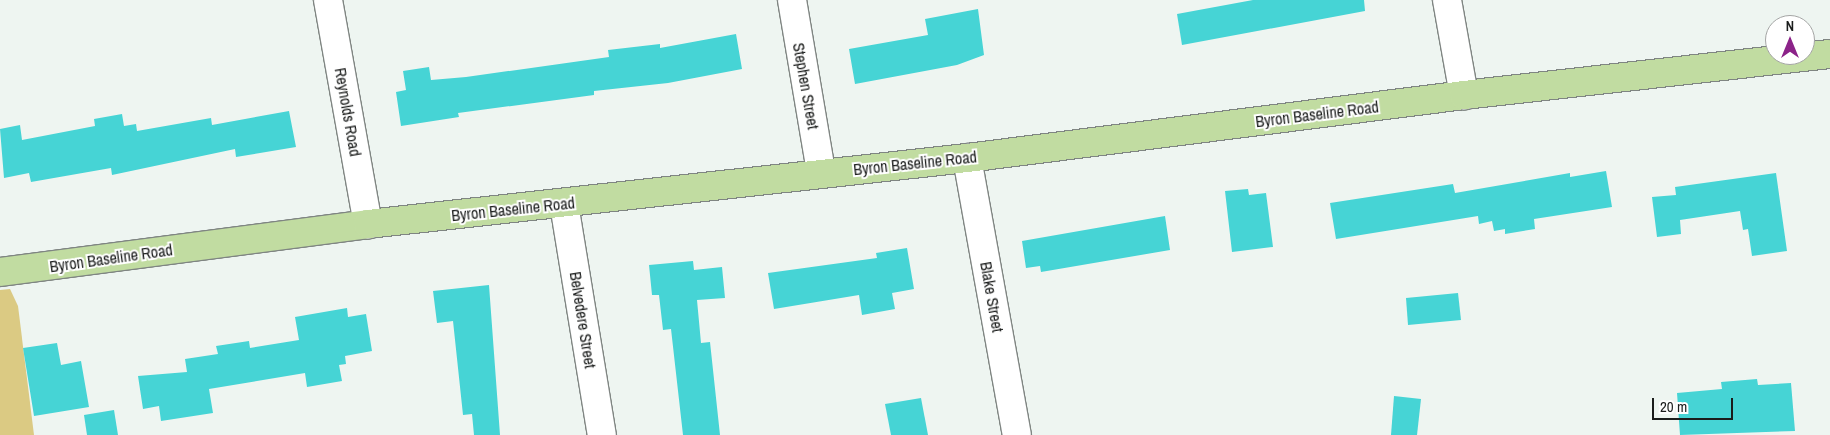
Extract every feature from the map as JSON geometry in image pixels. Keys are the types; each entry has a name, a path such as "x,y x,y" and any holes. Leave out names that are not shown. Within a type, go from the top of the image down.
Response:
{"main road":[{"name":"Byron Baseline Road","path":"0,272 368,224 564,204 821,172 967,158 1464,95 1830,54"}],"street":[{"name":"Reynolds Road","path":"328,0 368,224"},
{"name":"Stephen Street","path":"792,0 821,172"},
{"path":"1447,0 1464,95"},
{"name":"Blake Street","path":"967,158 1016,435"},
{"name":"Belvedere Street","path":"564,204 602,435"}],"shaded area":[{"path":"10,289 18,306 34,435 0,435 0,290"}],"building":[{"path":"1253,0 1364,0 1365,11 1182,45 1177,14"},
{"path":"978,9 984,55 957,65 855,84 849,49 928,35 925,19"},
{"path":"736,34 742,69 668,83 594,91 594,95 458,113 459,117 401,126 396,92 406,90 403,71 429,67 431,80 466,77 609,57 608,50 660,44 660,48"},
{"path":"289,111 296,147 236,157 235,149 112,175 111,168 31,182 29,173 4,178 0,129 20,125 22,140 95,126 94,119 122,114 124,126 136,124 137,131 211,118 212,125"},
{"path":"1606,171 1612,207 1534,219 1535,229 1505,234 1505,229 1494,231 1492,221 1479,224 1478,216 1336,239 1330,203 1453,184 1455,193 1570,173 1570,177"},
{"path":"1776,173 1787,251 1752,256 1748,229 1743,230 1740,211 1680,220 1681,234 1657,237 1652,197 1676,195 1675,187"},
{"path":"1248,189 1249,195 1266,193 1273,247 1232,252 1225,191"},
{"path":"1165,216 1170,250 1041,272 1040,266 1026,268 1022,241"},
{"path":"907,248 914,289 892,293 895,309 862,315 859,295 774,309 768,273 877,258 876,253"},
{"path":"693,261 694,270 722,267 725,298 697,300 701,343 710,342 720,435 683,435 671,329 663,330 659,295 652,295 649,265"},
{"path":"489,285 500,435 474,435 472,414 463,415 453,321 437,323 433,291"},
{"path":"1458,293 1461,320 1408,325 1406,298"},
{"path":"347,308 348,317 366,314 372,351 345,356 346,364 339,365 342,381 307,387 305,373 209,389 213,413 161,421 159,406 143,409 138,376 187,372 185,359 218,354 216,346 249,341 250,348 299,340 295,317"},
{"path":"57,343 61,365 81,361 89,407 34,416 23,348"},
{"path":"1757,379 1758,385 1791,383 1795,431 1680,435 1677,393 1722,389 1721,382"},
{"path":"1394,396 1421,399 1417,435 1391,435"},
{"path":"921,398 928,435 891,435 885,404"},
{"path":"114,410 118,435 87,435 84,415"}]}
